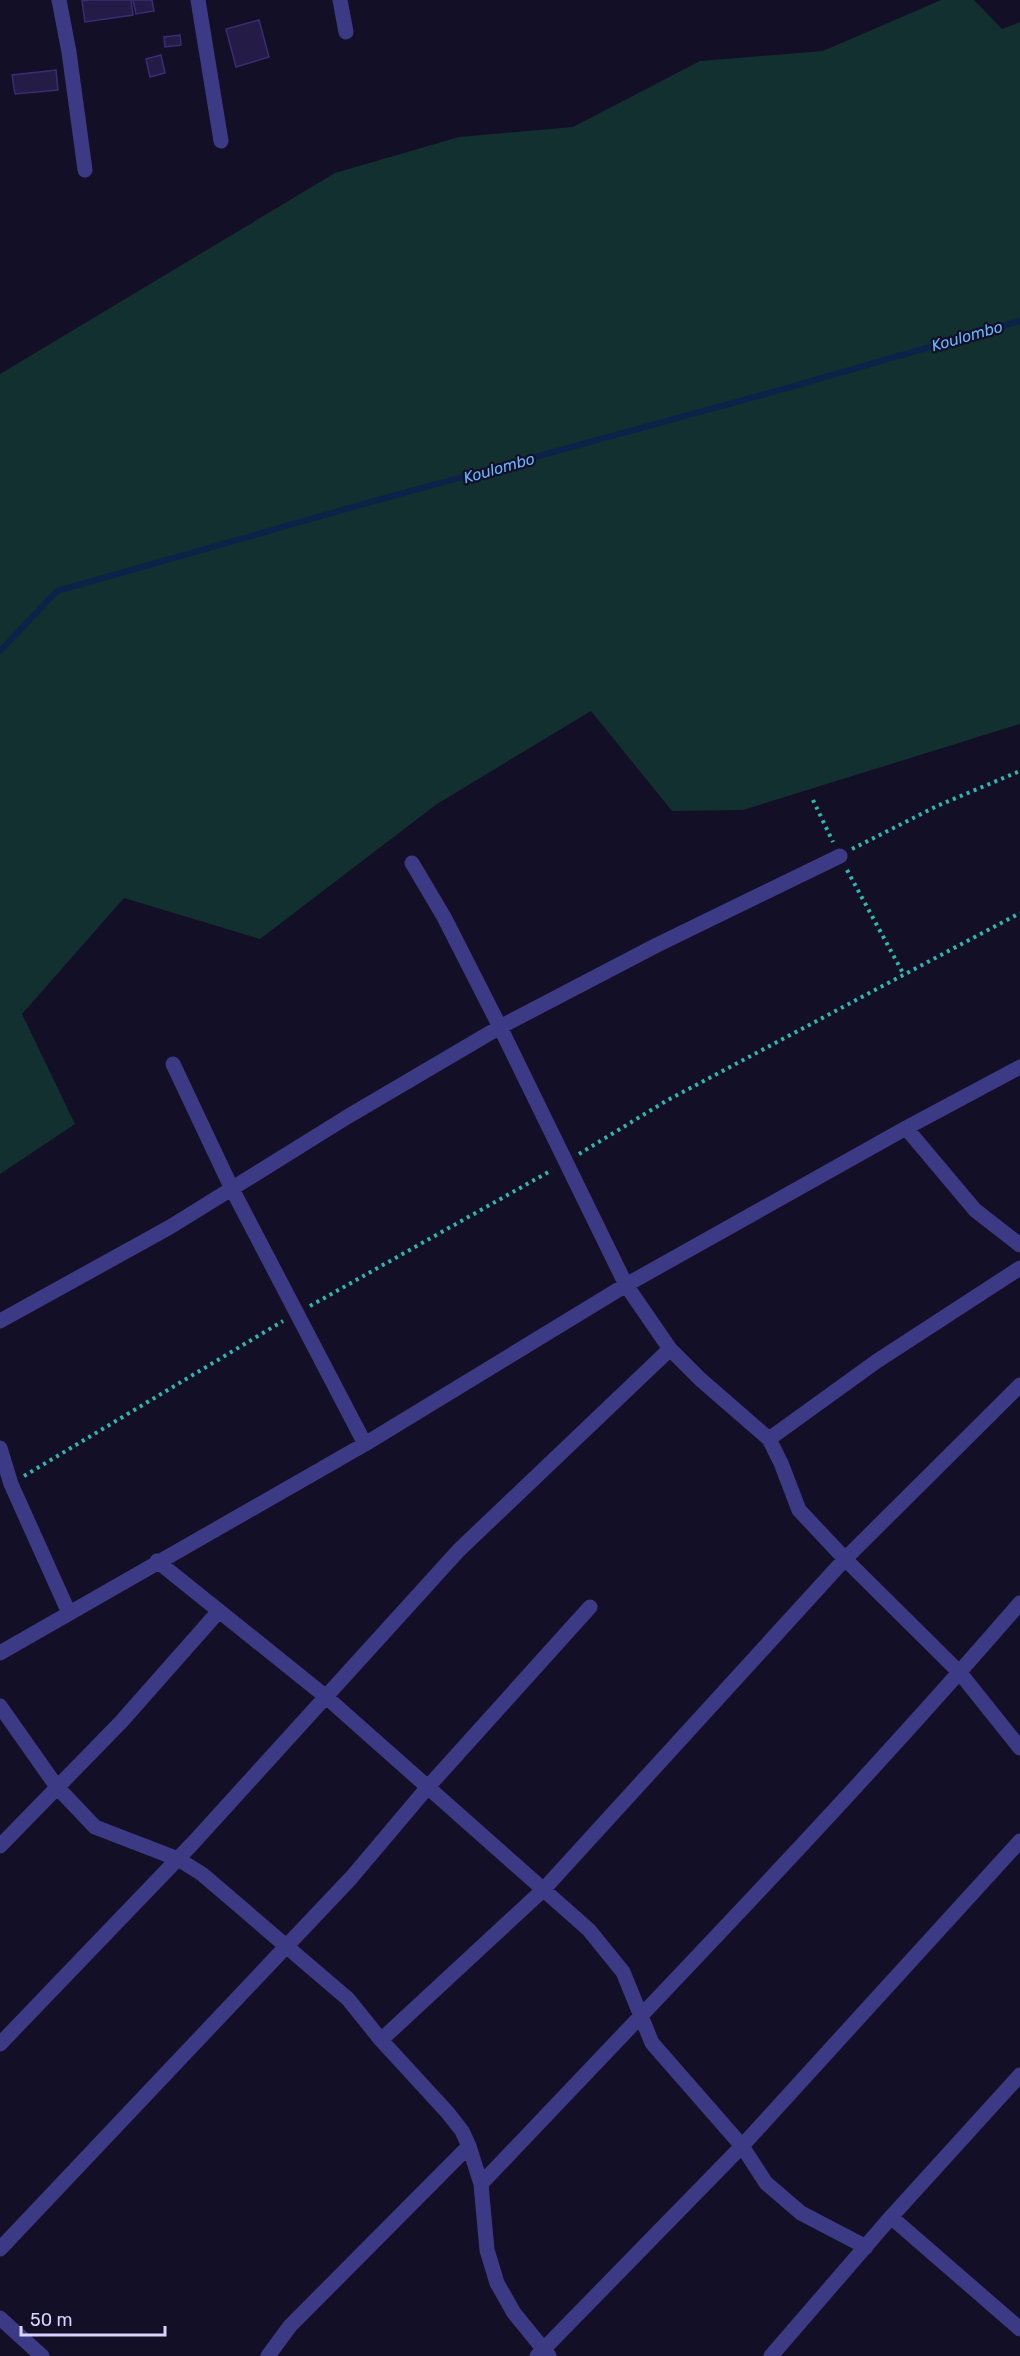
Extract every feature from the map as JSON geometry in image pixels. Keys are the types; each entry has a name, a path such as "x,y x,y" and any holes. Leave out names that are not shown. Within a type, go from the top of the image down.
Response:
{"street":[{"path":"59,0 69,52 85,170"},
{"path":"198,0 221,141"},
{"path":"340,0 346,32"},
{"path":"0,1321 170,1227 346,1117 500,1027 677,934 840,856"},
{"path":"412,863 444,917 500,1027 626,1285 670,1349 700,1379 769,1439 799,1510 960,1673 1020,1748"},
{"path":"173,1064 232,1189 365,1444"},
{"path":"0,1653 157,1561 365,1444 626,1285 1020,1066"},
{"path":"906,1128 975,1210 1020,1245"},
{"path":"769,1439 877,1361 1020,1268"},
{"path":"0,2044 178,1859 459,1550 670,1349"},
{"path":"381,2040 544,1889 845,1559 1020,1385"},
{"path":"0,1448 11,1484 69,1613"},
{"path":"157,1561 326,1696 589,1930 623,1972 652,2043 742,2146 766,2183 801,2213 866,2247"},
{"path":"481,2184 960,1673 1020,1604"},
{"path":"0,2249 351,1878 427,1788 590,1607"},
{"path":"0,1846 121,1722 219,1611"},
{"path":"0,1706 57,1787 95,1827 178,1859 202,1875 348,1999 381,2040 448,2113 469,2146 481,2184 487,2250 497,2283 542,2354 742,2146 1020,1841"},
{"path":"771,2356 891,2217 1020,2075"},
{"path":"268,2356 290,2326 469,2146"},
{"path":"891,2217 1020,2329"},
{"path":"0,2318 42,2356"}],"path":[{"path":"840,856 937,806 1020,771"},
{"path":"813,800 840,856 904,975"},
{"path":"11,1484 297,1313 565,1163 666,1101 1020,913"}],"green space":[{"path":"941,0 974,0 1002,29 1020,22 1020,724 743,810 672,811 591,711 437,804 260,939 124,898 22,1014 75,1124 0,1174 0,374 335,173 459,137 573,127 700,61 823,51"}],"building":[{"path":"131,0 133,15 85,22 82,1"},
{"path":"133,0 152,0 154,11 136,14"},
{"path":"259,20 269,57 236,67 226,29"},
{"path":"180,35 181,45 165,47 164,37"},
{"path":"161,55 165,73 150,77 146,59"},
{"path":"56,70 58,90 15,94 12,75"}],"waterway":[{"name":"Koulombo","path":"0,651 57,591 1020,321"}]}
